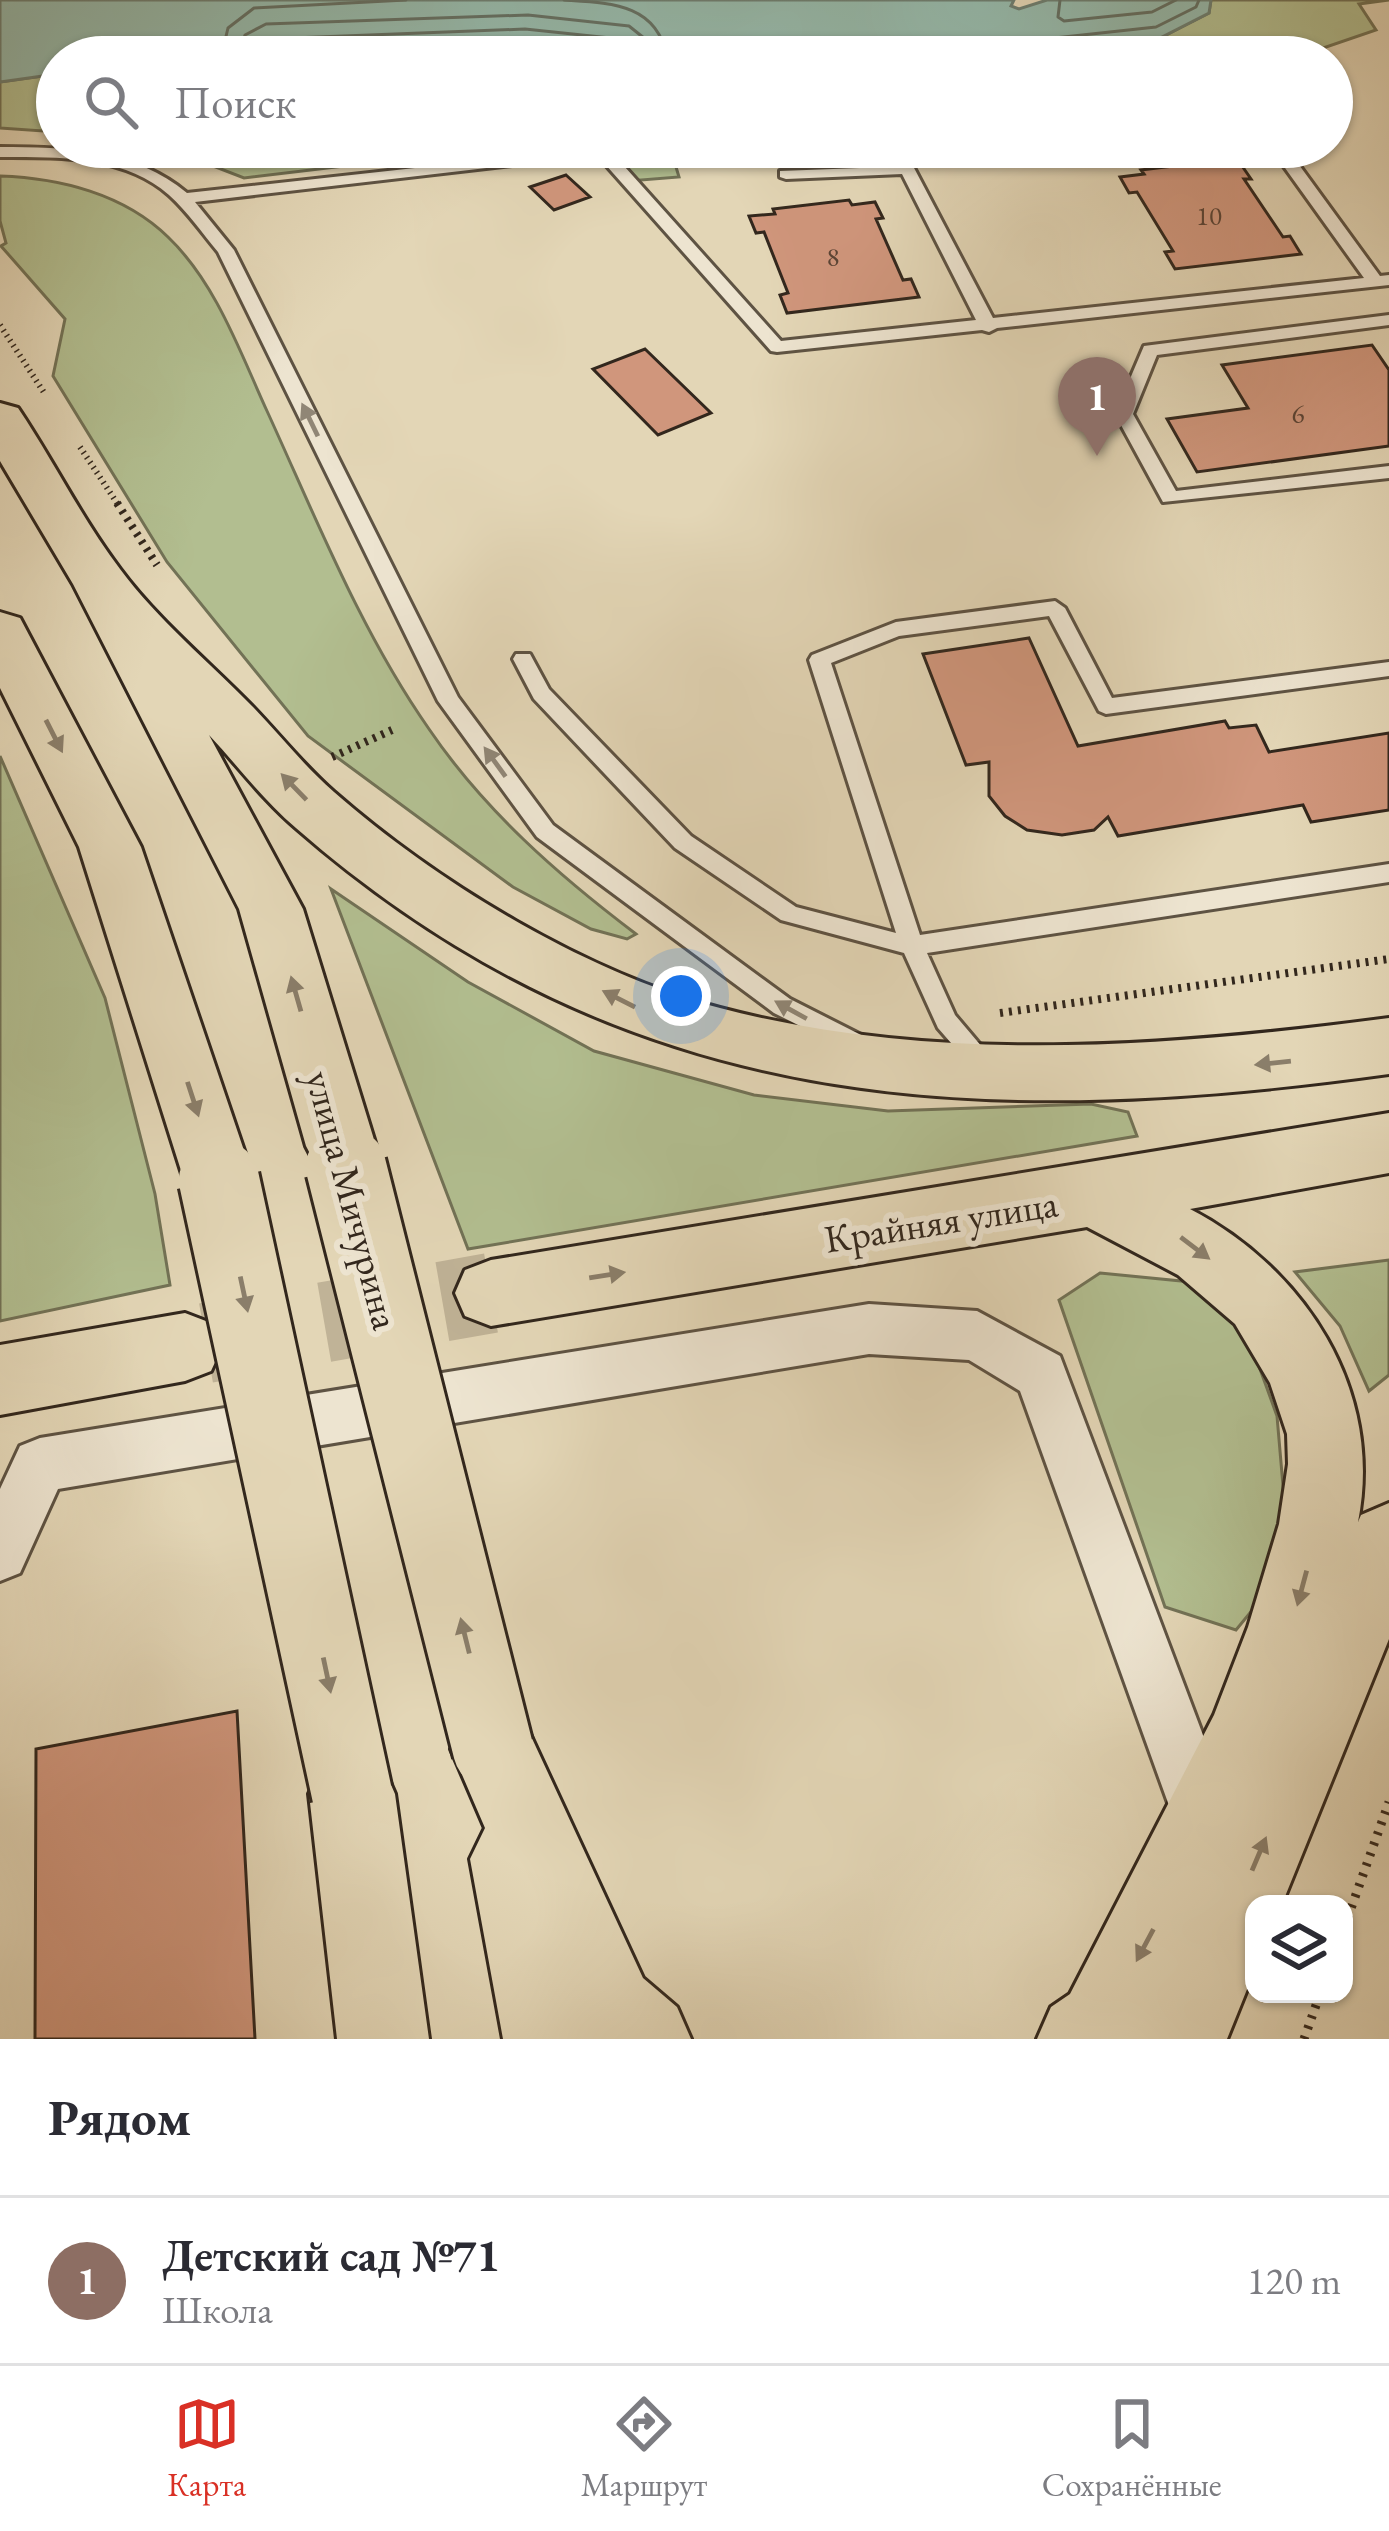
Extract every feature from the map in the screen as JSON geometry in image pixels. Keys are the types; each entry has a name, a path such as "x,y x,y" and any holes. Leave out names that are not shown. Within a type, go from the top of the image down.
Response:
{"main road":[{"name":"улица Мичурина","path":"0,419 101,584 272,909 341,1146 494,1749 549,2039"},
{"path":"101,584 323,818 480,928 635,1008 753,1043 895,1064 991,1070 1271,1064 1389,1046"},
{"path":"0,632 110,847 219,1180 352,1794 383,2039"},
{"name":"Крайняя улица","path":"491,1293 1091,1196 1389,1142"},
{"path":"1083,2039 1102,2026 1207,1828 1288,1641 1316,1535 1328,1448 1301,1367 1261,1301 1186,1239 1091,1196"},
{"path":"0,1380 185,1346"},
{"path":"1181,2039 1384,1572"},
{"path":"494,1749 610,2010 645,2039"}],"street":[{"path":"0,1553 20,1468 869,1329 977,1336 1041,1374 1207,1828"}],"lane":[{"path":"0,152 36,152"},
{"path":"130,168 182,199 226,250 449,701 545,831 782,1006 895,1064"},
{"path":"182,199 448,168"},
{"path":"618,168 777,347 1383,281"},
{"path":"1294,168 1383,281"},
{"path":"786,175 907,169 989,327"},
{"path":"1389,320 1150,350 1124,414 1170,498 1389,472"},
{"path":"991,1070 946,1021 912,946 819,660 896,629 1055,608 1106,706 1389,669"},
{"path":"523,659 541,694 683,842 789,914 912,946 1389,873"}],"path":[{"path":"0,325 49,400"},
{"path":"75,440 165,576"},
{"path":"314,766 392,730"},
{"path":"946,1021 1389,958"},
{"path":"1353,1903 1389,1802"},
{"path":"1304,2039 1317,2003"}],"shaded area":[{"path":"1211,0 1389,0 1359,4 1376,30 1353,38 1164,36 1209,13"},
{"path":"36,77 36,131 0,128 0,82"},
{"path":"218,168 328,168 244,178"},
{"path":"618,168 676,168 679,177 629,181"},
{"path":"0,176 45,180 111,199 151,222 185,255 225,319 361,614 429,729 524,840 636,934 627,939 591,929 513,887 308,736 167,562 53,376 65,319 1,246 6,243 0,221"},
{"path":"0,756 105,998 155,1194 170,1285 0,1321"},
{"path":"331,889 468,982 594,1051 754,1095 888,1111 1091,1104 1128,1112 1137,1136 468,1249"},
{"path":"1389,1260 1389,1375 1369,1391 1340,1326 1295,1272"},
{"path":"1100,1273 1191,1282 1248,1336 1277,1416 1285,1509 1263,1597 1236,1630 1165,1607 1059,1300"}],"water":[{"path":"0,0 1014,0 1011,6 1019,9 1047,0 1211,0 1209,13 1164,36 36,36 36,77 0,82"}],"building":[{"path":"1243,168 1251,179 1244,179 1283,237 1290,236 1301,254 1175,269 1165,252 1173,251 1137,192 1129,193 1120,177 1144,174 1141,170"},
{"path":"566,175 590,197 554,210 530,187"},
{"path":"849,200 852,205 875,202 883,218 876,219 903,280 911,279 919,297 787,313 780,295 788,293 764,232 756,233 749,216"},
{"path":"1372,345 1389,370 1389,446 1197,472 1167,419 1248,408 1222,365"},
{"path":"645,349 711,413 658,435 593,369"},
{"path":"1029,638 1078,746 1225,721 1229,728 1256,725 1269,752 1389,733 1389,810 1311,822 1303,805 1118,836 1108,817 1094,830 1062,835 1027,830 1005,816 989,796 989,762 966,765 923,654"},
{"path":"237,1711 255,2039 35,2039 36,1749"}],"tunnel":[{"path":"206,1343 491,1293"}],"place":[{"name":"Детский сад №71","path":"1097,456"}]}
